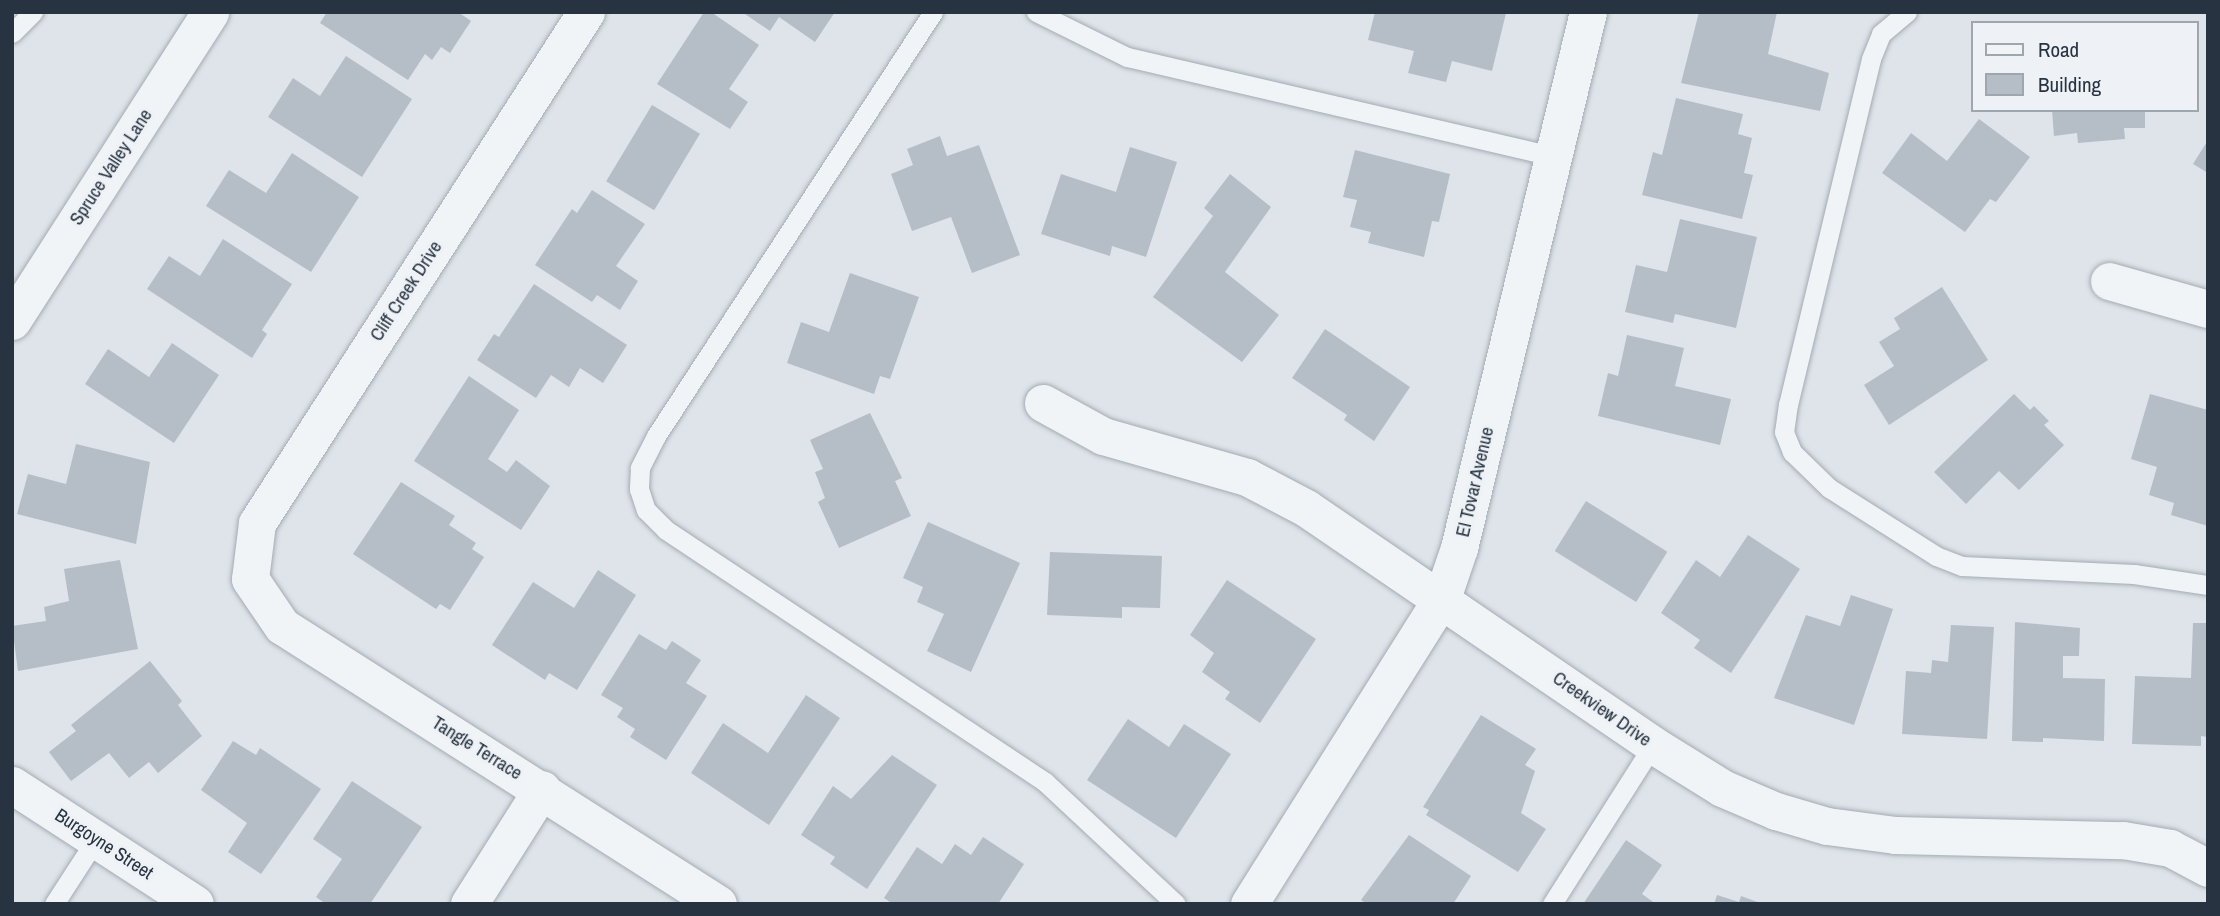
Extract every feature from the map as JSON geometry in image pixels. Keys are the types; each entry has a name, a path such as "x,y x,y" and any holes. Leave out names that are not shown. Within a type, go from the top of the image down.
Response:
{"street":[{"name":"Spruce Valley Lane","path":"12,321 210,12"},
{"name":"Cliff Creek Drive","path":"250,579 257,523 586,12"},
{"name":"El Tovar Avenue","path":"1249,904 1442,598 1459,548 1588,12"},
{"path":"2109,281 2208,309"},
{"name":"Creekview Drive","path":"1043,403 1114,440 1247,477 1306,508 1722,788 1827,826 1895,835 2123,840 2170,848 2208,868"},
{"name":"Tangle Terrace","path":"250,579 282,626 542,789 718,904"},
{"name":"Burgoyne Street","path":"12,785 195,904"},
{"path":"469,904 542,789"}],"lane":[{"path":"12,33 33,12"},
{"path":"933,12 656,436 640,468 639,489 646,510 666,530 1045,782 1176,904"},
{"path":"1036,12 1127,57 1552,156"},
{"path":"1908,12 1881,34 1871,59 1788,404 1784,432 1792,452 1829,488 1936,556 1962,566 2134,574 2208,585"},
{"path":"1552,904 1653,744"},
{"path":"54,904 96,839"}],"building":[{"path":"327,12 458,12 471,21 450,53 441,47 432,60 425,54 408,80 320,23"},
{"path":"704,12 711,12 759,45 729,89 748,102 730,129 657,84"},
{"path":"742,12 835,12 815,42 779,17 770,31"},
{"path":"1375,12 1506,13 1492,71 1452,61 1446,82 1408,73 1414,51 1368,40"},
{"path":"1699,12 1777,12 1768,54 1829,73 1820,111 1681,83"},
{"path":"346,56 412,99 362,177 268,117 293,78 320,96"},
{"path":"1676,98 1743,114 1738,134 1752,138 1744,173 1753,175 1742,219 1642,195 1653,152 1662,155"},
{"path":"652,105 700,134 654,210 606,181"},
{"path":"2052,112 2145,112 2145,128 2124,128 2125,139 2078,143 2077,133 2054,136"},
{"path":"1979,119 2030,157 1996,202 1990,199 1965,232 1882,173 1911,133 1947,161"},
{"path":"940,136 947,156 979,145 1020,255 972,273 951,217 912,231 891,174 913,165 907,149"},
{"path":"2208,140 2208,173 2193,164"},
{"path":"1130,147 1177,162 1146,257 1112,246 1110,256 1041,234 1061,174 1116,192"},
{"path":"1355,150 1450,174 1439,222 1432,221 1424,257 1368,243 1371,232 1350,227 1357,200 1343,197"},
{"path":"292,153 359,197 311,272 206,206 229,170 266,193"},
{"path":"1230,174 1271,207 1225,272 1279,315 1242,362 1153,297 1213,216 1204,208"},
{"path":"592,190 645,224 616,266 638,281 620,310 597,295 592,302 535,265 572,209 577,213"},
{"path":"1680,219 1757,237 1736,328 1675,314 1673,323 1625,312 1636,265 1667,272"},
{"path":"223,239 292,284 262,330 267,334 252,358 147,289 169,256 200,276"},
{"path":"850,273 919,297 890,379 880,376 874,394 787,363 801,322 829,332"},
{"path":"534,284 627,345 603,383 580,368 569,387 551,375 536,398 477,360 494,334 499,337"},
{"path":"1942,287 1988,360 1889,425 1864,385 1894,366 1879,342 1900,329 1894,318"},
{"path":"1325,329 1410,387 1374,441 1344,420 1347,415 1292,378"},
{"path":"1627,335 1684,348 1675,386 1731,399 1720,445 1598,416 1608,373 1618,376"},
{"path":"172,343 219,375 174,443 85,384 108,349 149,377"},
{"path":"469,376 519,410 488,459 507,472 516,460 550,486 521,530 414,461"},
{"path":"2014,394 2030,410 2034,406 2049,421 2044,425 2064,445 2019,490 1999,471 1966,504 1934,472"},
{"path":"2150,394 2208,410 2208,526 2171,515 2174,503 2149,495 2157,467 2131,459"},
{"path":"870,413 902,478 895,481 911,516 839,548 818,502 825,498 815,472 823,469 810,440"},
{"path":"76,444 150,462 136,544 17,514 28,474 66,484"},
{"path":"401,482 455,516 449,525 476,543 472,549 484,557 450,610 440,604 436,609 353,554"},
{"path":"1586,501 1667,552 1636,602 1555,551"},
{"path":"928,522 1020,563 971,672 927,651 944,614 917,602 923,587 903,578"},
{"path":"1748,535 1800,569 1731,673 1694,648 1700,640 1661,613 1696,560 1720,577"},
{"path":"1050,552 1162,556 1160,608 1122,607 1122,618 1047,615"},
{"path":"120,560 138,649 18,671 12,626 46,621 44,607 69,601 64,569"},
{"path":"598,570 636,595 577,690 549,673 545,680 492,645 533,582 574,608"},
{"path":"1227,580 1316,639 1260,723 1225,699 1230,692 1202,672 1214,653 1190,635"},
{"path":"1851,595 1893,609 1854,725 1774,698 1806,615 1840,626"},
{"path":"2015,622 2080,628 2079,656 2063,656 2063,678 2105,679 2104,741 2043,738 2043,742 2012,741"},
{"path":"2193,623 2208,623 2208,737 2201,736 2201,746 2132,744 2135,676 2191,678"},
{"path":"1951,625 1994,627 1987,739 1902,734 1906,671 1931,673 1932,660 1948,662"},
{"path":"639,634 666,650 672,641 701,660 686,683 707,696 666,760 630,737 635,729 617,717 623,708 601,695"},
{"path":"150,661 182,701 178,705 202,736 158,773 149,762 129,778 109,753 71,781 49,752 76,731 71,725"},
{"path":"806,695 840,718 769,825 691,773 723,723 768,753"},
{"path":"1481,715 1536,749 1525,765 1535,771 1521,813 1546,829 1518,872 1426,815 1429,810 1423,807"},
{"path":"1128,719 1169,747 1184,724 1231,754 1176,838 1087,780"},
{"path":"233,741 256,755 260,748 321,789 261,874 228,852 247,823 201,790"},
{"path":"892,755 937,785 867,889 830,864 835,857 801,835 833,786 851,799"},
{"path":"352,781 422,827 370,904 326,904 316,897 342,859 313,839"},
{"path":"1409,835 1471,876 1453,904 1367,904 1361,900"},
{"path":"983,837 1024,864 998,904 893,904 884,898 917,847 942,864 955,844 971,855"},
{"path":"1626,840 1662,865 1642,894 1656,904 1583,904"},
{"path":"1717,895 1739,902 1741,896 1763,904 1714,904"}]}
